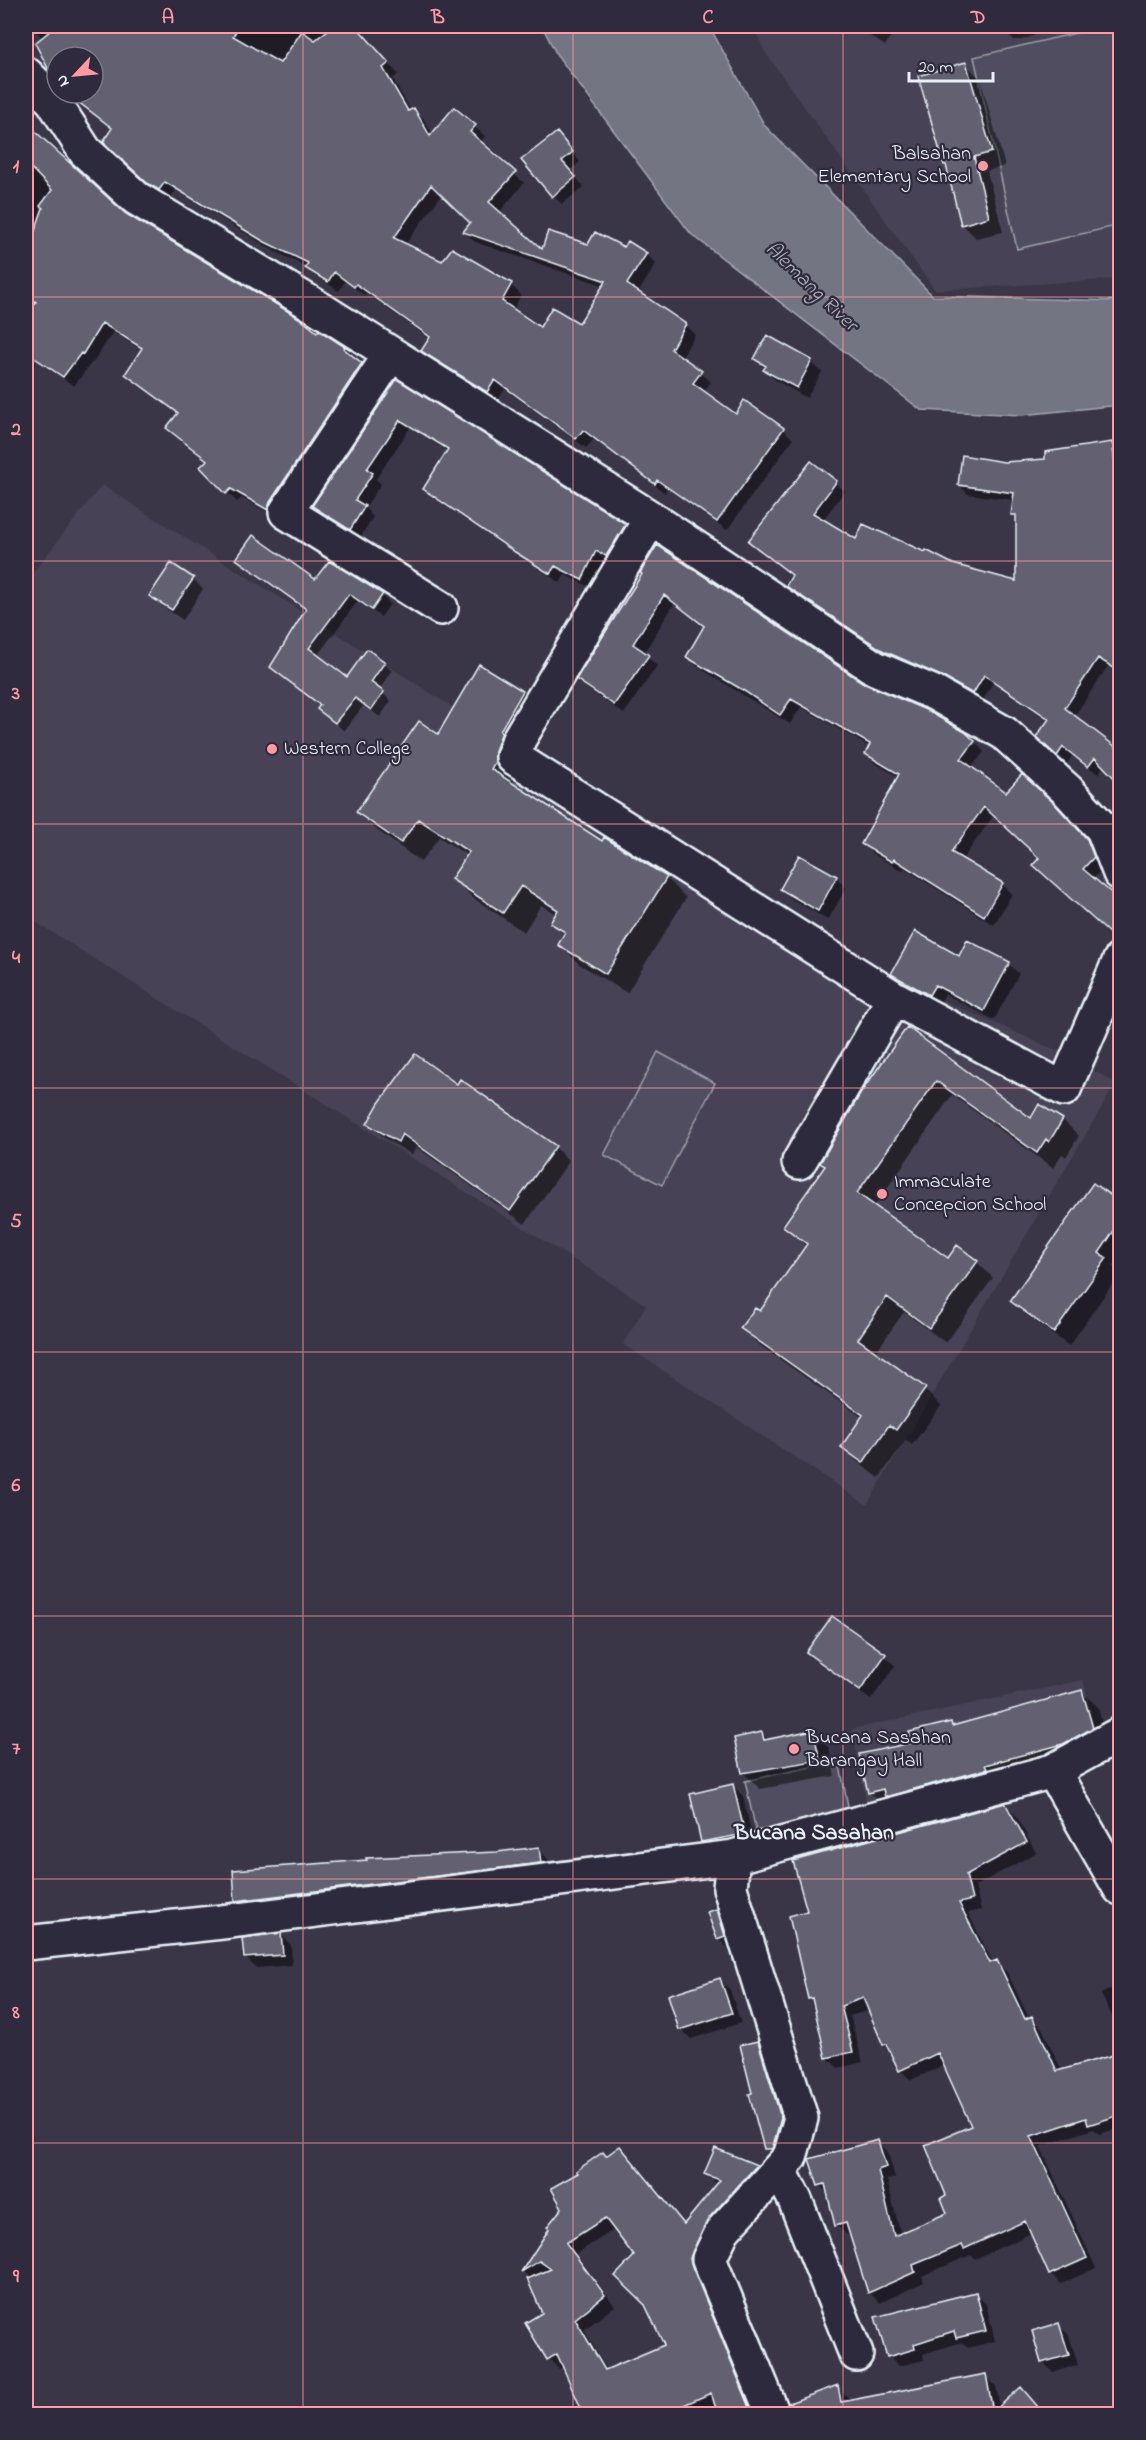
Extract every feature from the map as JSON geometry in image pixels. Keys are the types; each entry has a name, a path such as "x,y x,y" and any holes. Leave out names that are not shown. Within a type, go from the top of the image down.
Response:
{"street":[{"path":"26,74 54,101 85,151 136,198 391,354 651,518 875,668 934,693 1004,733 1067,790 1103,829 1120,873"},
{"path":"391,354 286,512 441,608"},
{"path":"651,518 519,739 513,757 894,998 1065,1089 1120,960"},
{"path":"799,1162 894,998"},
{"path":"26,1943 222,1922 733,1857 1053,1771 1120,1734"},
{"path":"1053,1771 1120,1888"},
{"path":"733,1857 730,1888 801,2118 790,2157 723,2230 709,2259 773,2415"},
{"path":"779,2169 795,2200 856,2354"}],"shaded area":[{"name":"Balsahan Elementary School","path":"753,26 1120,26 1120,279 935,290 765,52"},
{"path":"1106,26 1120,26 1120,225 1017,249 974,57"},
{"name":"Western College","path":"102,485 854,961 1060,1052 1116,1083 867,1505 623,1344 646,1305 26,916 26,581"},
{"path":"658,1052 715,1083 662,1185 604,1155"},
{"path":"1083,1680 1098,1740 867,1806 852,1729"},
{"path":"839,1761 849,1811 756,1831 745,1781"}],"water":[{"name":"Alemang River","path":"542,26 709,26 765,126 933,296 1120,301 1120,405 1022,415 921,410 691,234 557,55"}],"building":[{"path":"56,26 239,26 233,36 280,63 302,31 315,40 333,26 356,26 389,63 383,68 408,111 414,108 430,136 454,107 476,125 470,132 516,172 489,202 542,249 548,231 588,244 595,232 624,247 628,241 647,253 627,284 686,324 671,349 702,371 693,383 736,414 744,400 784,428 717,522 657,480 655,484 583,430 576,439 495,380 487,392 421,351 430,337 356,284 354,287 334,272 328,282 305,268 308,263 263,241 165,182 159,190 147,183 103,142 112,128 82,105 105,105 105,45 45,45 45,62 35,43","holes":["431,185 470,223 463,232 606,281 579,323 552,307 540,327 502,301 512,283 452,248 442,261 394,238"]},
{"path":"966,62 992,152 974,157 989,217 961,225 946,165 944,165 918,76"},
{"path":"26,123 126,214 299,318 317,332 319,330 345,347 344,349 362,363 270,502 268,510 231,489 226,494 200,467 207,460 166,428 178,413 125,374 142,348 102,323 83,354 81,353 63,377 26,352 26,316 36,302 26,294 26,256 43,208 40,206 52,190 26,163"},
{"path":"557,132 573,152 562,161 576,177 552,197 521,160"},
{"path":"767,335 812,360 797,388 763,370 766,366 754,359"},
{"path":"397,379 626,524 606,556 596,551 582,580 555,566 550,574 515,552 423,489 448,449 400,420 367,469 373,473 355,500 365,506 350,530 312,506"},
{"path":"1112,442 1120,498 1120,672 1098,658 1065,708 1120,750 1120,784 1095,758 1088,767 1063,747 1057,756 1036,737 1049,719 984,675 973,694 941,676 884,651 786,586 792,575 748,541 811,461 837,481 813,513 856,539 863,524 925,552 926,550 953,564 1016,581 1016,515 1011,515 1014,493 958,485 962,455 1004,462 1045,459 1045,452"},
{"path":"253,535 315,579 329,561 383,594 372,610 349,594 309,648 347,677 367,649 385,662 371,682 384,692 371,710 355,698 335,723 317,709 320,705 270,667 306,609 236,559"},
{"path":"657,545 865,684 926,710 965,732 975,741 961,759 1006,792 1022,774 1054,803 1087,839 1094,857 1083,869 1120,900 1120,920 1109,933 1033,865 1039,858 984,807 951,852 1003,883 984,916 894,859 892,862 861,844 899,774 865,754 870,744 791,699 780,715 686,657 704,626 664,595 633,644 649,655 614,705 576,679 642,574 640,573"},
{"path":"171,563 194,578 172,610 149,596"},
{"path":"479,664 523,691 500,731 502,732 495,751 495,762 491,769 602,841 604,837 667,877 606,974 558,945 565,932 550,923 558,910 521,886 503,913 451,879 469,852 418,819 401,843 356,812 419,721 438,734"},
{"path":"799,855 837,876 818,911 780,889"},
{"path":"915,931 959,956 967,940 1010,962 984,1011 935,985 929,995 891,974"},
{"path":"907,1027 1031,1118 1039,1104 1063,1119 1049,1142 1046,1139 1037,1153 936,1081 857,1193 948,1258 957,1245 978,1261 929,1328 887,1297 858,1339 926,1388 896,1430 889,1425 863,1463 841,1447 863,1415 740,1328 755,1308 760,1311 807,1244 783,1226 825,1166 820,1163 862,1091"},
{"path":"415,1054 457,1084 460,1079 556,1146 510,1211 402,1134 398,1142 367,1124 379,1103"},
{"path":"1093,1183 1120,1202 1120,1222 1099,1253 1107,1258 1054,1333 1010,1301"},
{"path":"832,1616 886,1654 860,1691 806,1652"},
{"path":"1082,1690 1093,1728 1063,1744 985,1765 987,1769 885,1797 883,1789 868,1793 859,1754 911,1743 909,1732 951,1722 952,1726"},
{"path":"813,1730 820,1760 742,1773 734,1738 762,1732 764,1740"},
{"path":"733,1784 745,1834 701,1842 690,1794"},
{"path":"1005,1803 1027,1842 966,1875 972,1900 959,1903 990,1963 997,1960 1025,2019 1032,2016 1057,2071 1120,2053 1120,2115 1088,2125 1086,2118 1031,2136 1087,2258 1049,2275 1025,2221 964,2249 962,2245 913,2265 915,2272 868,2293 846,2223 835,2226 825,2184 818,2186 809,2159 878,2140 886,2167 878,2170 894,2236 947,2213 941,2198 946,2195 925,2145 971,2126 938,2053 899,2071 886,2044 883,2045 863,1998 841,2006 853,2052 826,2058 812,1998 808,1999 789,1916 807,1911 793,1861"},
{"path":"539,1847 541,1863 235,1901 233,1870 367,1860 366,1858 497,1852"},
{"path":"717,1909 725,1936 717,1939 707,1912"},
{"path":"281,1933 283,1955 244,1958 242,1938"},
{"path":"720,1978 732,2013 679,2030 668,1995"},
{"path":"758,2041 781,2118 772,2149 764,2149 749,2094 752,2093 740,2045"},
{"path":"620,2146 684,2224 720,2180 704,2174 715,2148 757,2165 709,2218 690,2258 751,2410 737,2415 718,2415 711,2393 661,2415 584,2415 557,2354 547,2360 525,2323 542,2313 527,2279 551,2269 539,2261 521,2272 549,2229 547,2227 562,2208 551,2188 578,2173 576,2171 603,2152 606,2156","holes":["605,2218 634,2256 615,2276 645,2305 664,2345 605,2370 575,2319 605,2295 566,2243"]},
{"path":"976,2292 986,2331 956,2338 954,2331 914,2344 915,2349 887,2357 875,2317"},
{"path":"1059,2323 1069,2355 1041,2363 1032,2331"},
{"path":"986,2374 993,2412 1021,2387 1045,2415 791,2415 789,2403 838,2385 841,2402"}],"place":[{"name":"Balsahan Elementary School","path":"983,166"},
{"name":"Western College","path":"272,749"},
{"name":"Immaculate Concepcion School","path":"882,1194"},
{"name":"Bucana Sasahan Barangay Hall","path":"794,1749"}],"district":[{"name":"Bucana Sasahan","path":"814,1834"}]}
